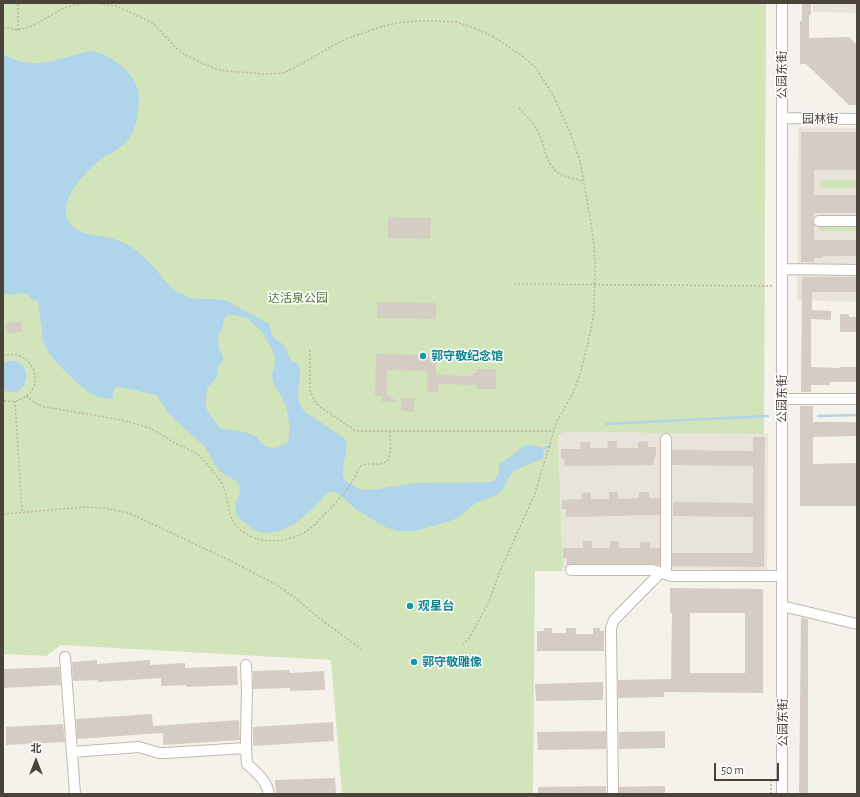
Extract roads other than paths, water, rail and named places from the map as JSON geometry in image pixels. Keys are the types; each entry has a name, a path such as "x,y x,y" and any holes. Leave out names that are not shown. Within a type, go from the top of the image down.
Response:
{"street":[{"name":"公园东街","path":"782,3 782,794"},
{"name":"园林街","path":"782,118 857,119"},
{"path":"819,221 857,221"},
{"path":"782,269 857,270"},
{"path":"782,399 857,399"},
{"path":"613,794 611,628 614,620 663,573 666,439"},
{"path":"571,570 652,570 672,576 782,576"},
{"path":"782,606 857,624"},
{"path":"65,657 75,794"},
{"path":"246,665 247,764 268,786 269,794"},
{"path":"72,752 139,748 159,753 166,753 246,748"}],"water":[{"path":"91,51 97,52 118,63 133,79 138,92 139,100 138,115 128,140 122,146 93,166 74,188 67,205 66,214 69,222 79,231 117,240 137,251 152,265 171,287 180,293 195,299 220,300 229,302 269,324 272,336 285,346 291,361 299,364 300,374 298,394 302,408 305,412 344,438 346,442 347,447 343,470 345,481 362,490 415,483 493,482 499,473 499,464 516,453 523,446 534,445 543,449 544,458 515,470 508,478 504,488 496,495 477,502 453,520 416,531 400,531 387,528 357,510 337,493 332,491 329,492 295,523 278,531 261,532 253,529 242,521 237,514 235,507 240,493 238,482 219,471 204,446 169,414 159,397 156,395 116,387 113,390 113,398 107,399 95,396 80,385 55,360 45,346 38,301 31,299 27,293 3,295 3,54 15,60 36,63 58,60","holes":["235,315 247,318 264,334 273,351 275,358 272,375 273,382 285,403 290,429 288,442 284,445 275,448 267,447 260,442 257,437 245,432 220,428 206,407 208,387 217,377 218,367 223,360 219,349 218,337 226,316"]},
{"path":"8,361 17,362 23,367 26,373 26,380 19,391 12,392 3,390 3,364"}],"waterway":[{"path":"818,416 857,415"},
{"path":"606,424 768,416"},
{"path":"543,449 550,446"}],"place":[{"name":"郭守敬纪念馆","path":"423,356"},
{"name":"观星台","path":"410,606"},
{"name":"郭守敬雕像","path":"414,662"}],"park label":[{"name":"达活泉公园","path":"298,298"}]}
